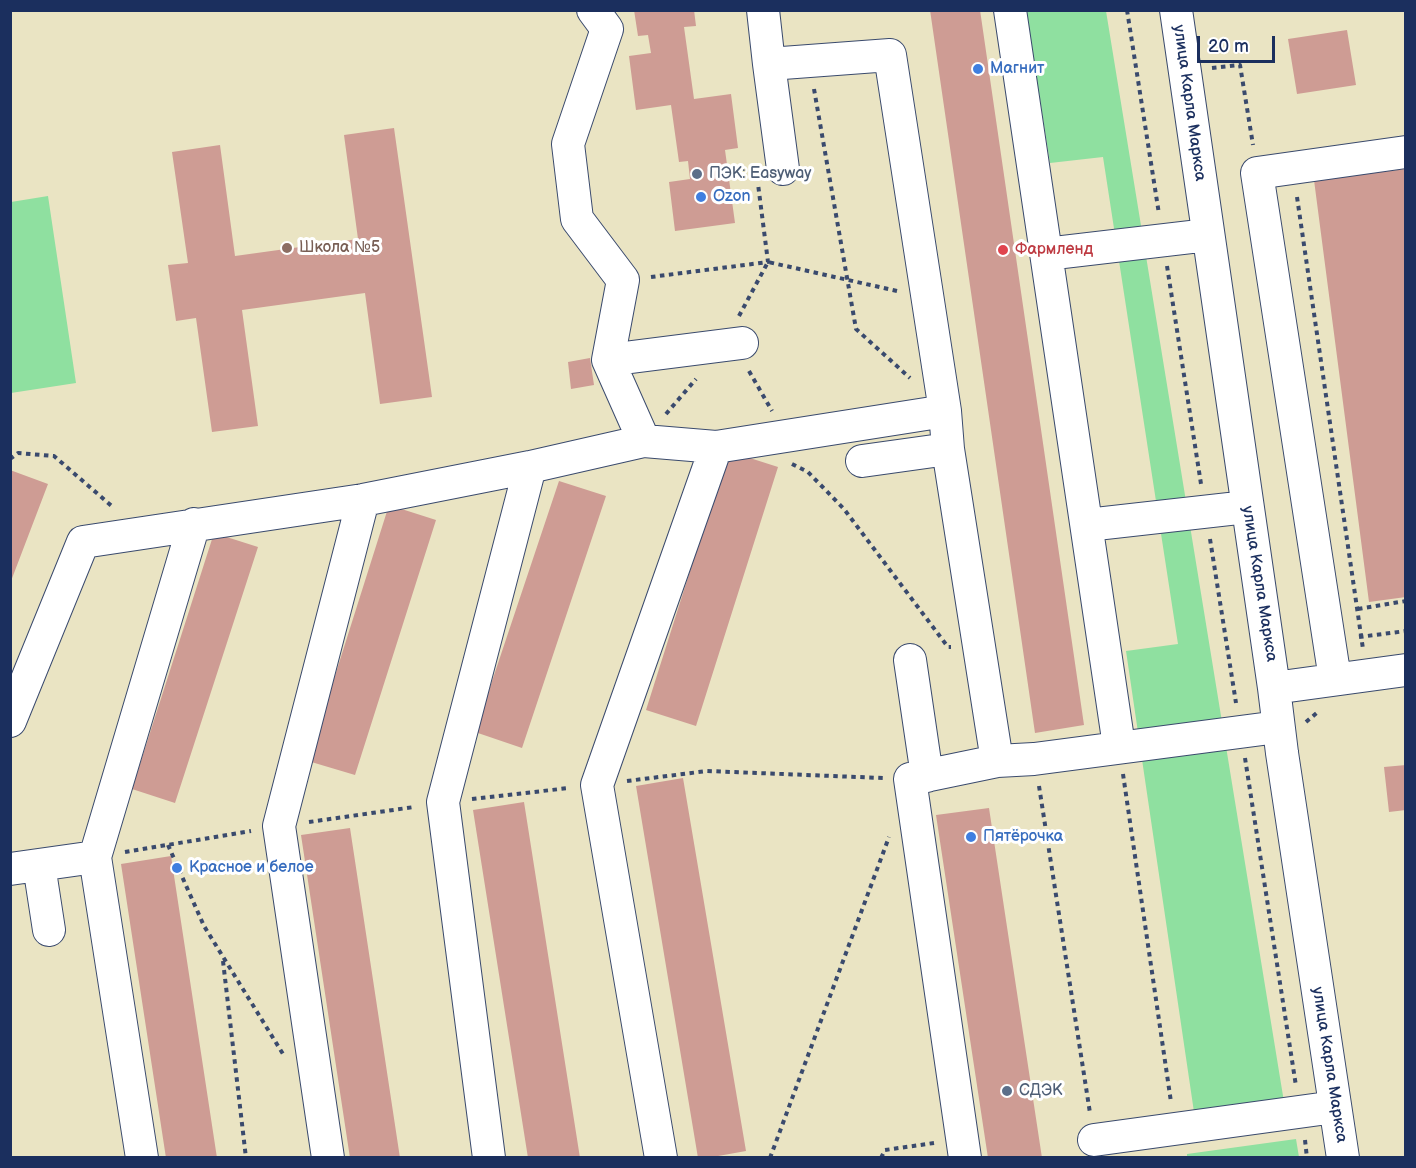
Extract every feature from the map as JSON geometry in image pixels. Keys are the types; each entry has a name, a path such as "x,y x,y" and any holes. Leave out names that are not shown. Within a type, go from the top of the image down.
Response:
{"street":[{"path":"593,10 607,28 568,144 577,219 623,280 608,360 644,441"},
{"path":"763,10 769,64 770,175"},
{"path":"1010,10 1119,746"},
{"name":"улица Карла Маркса","path":"1176,10 1280,740 1343,1158"},
{"path":"769,64 890,55 997,761"},
{"path":"1329,693 1329,642 1257,173 1406,153"},
{"path":"1046,254 1208,235"},
{"path":"608,360 742,343"},
{"path":"10,722 83,542 363,500 530,467 644,441 717,447 945,411"},
{"path":"661,1158 597,785 717,447"},
{"path":"862,461 948,449"},
{"path":"489,1158 443,802 530,467"},
{"path":"328,1158 279,826 363,500"},
{"path":"1087,525 1247,507"},
{"path":"142,1158 95,857 194,524"},
{"path":"910,660 918,778 963,1148"},
{"path":"1274,688 1329,693 1366,675 1406,670"},
{"path":"918,778 997,761 1034,759 1119,746 1243,745 1280,740"},
{"path":"49,930 25,867 95,857"},
{"path":"1094,1140 1335,1107"}],"path":[{"path":"1127,10 1307,1158"},
{"path":"809,61 856,329 913,381"},
{"path":"1185,70 1240,65 1257,173"},
{"path":"1293,168 1366,675"},
{"path":"768,262 770,175"},
{"path":"623,280 768,262 927,297"},
{"path":"10,459 18,453 54,456 107,504 151,531"},
{"path":"788,462 808,472 844,509 948,647 979,648"},
{"path":"1358,609 1406,602"},
{"path":"1329,642 1406,631"},
{"path":"1243,745 1280,740 1295,751 1306,722 1329,693"},
{"path":"1119,746 1174,1128"},
{"path":"1034,759 1094,1140"},
{"path":"95,857 279,826 443,802 706,771 918,778"},
{"path":"770,1158 890,835"},
{"path":"168,845 204,926 285,1058"},
{"path":"223,957 246,1158"},
{"path":"881,1158 885,1150 963,1148"}],"green space":[{"path":"1026,11 1106,11 1284,1102 1194,1112 1126,651 1178,644 1103,157 1050,163"},
{"path":"48,196 76,383 11,393 11,202"},
{"path":"1296,1139 1299,1157 1187,1157 1187,1154"}],"building":[{"path":"634,10 694,10 696,26 684,27 694,99 731,94 738,148 725,150 735,223 675,231 669,182 690,179 688,161 679,162 671,105 636,110 629,56 651,53 648,35 638,36"},
{"path":"930,10 980,10 1084,725 1035,733"},
{"path":"1347,30 1356,85 1297,94 1288,39"},
{"path":"394,128 432,397 380,404 365,293 242,310 258,426 212,432 196,318 176,321 168,265 188,263 172,152 220,145 235,256 358,239 344,135"},
{"path":"1406,169 1406,597 1369,602 1314,180"},
{"path":"590,358 594,385 571,389 568,362"},
{"path":"728,451 778,467 696,726 646,710"},
{"path":"10,470 48,484 11,581 10,581"},
{"path":"559,481 606,496 522,748 475,732"},
{"path":"389,505 436,520 355,775 308,761"},
{"path":"214,533 258,547 175,803 132,789"},
{"path":"1406,765 1406,810 1389,812 1384,767"},
{"path":"683,778 746,1151 707,1158 698,1158 636,786"},
{"path":"524,802 580,1158 528,1158 473,810"},
{"path":"989,808 1042,1158 988,1158 936,815"},
{"path":"350,828 400,1158 350,1158 301,835"},
{"path":"171,856 217,1158 166,1158 121,864"}],"place":[{"name":"Магнит","path":"978,69"},
{"name":"ПЭК: Easyway","path":"697,174"},
{"name":"Ozon","path":"701,197"},
{"name":"Школа №5","path":"287,248"},
{"name":"Фармленд","path":"1003,250"},
{"name":"Пятёрочка","path":"971,837"},
{"name":"Красное и белое","path":"177,868"},
{"name":"СДЭК","path":"1007,1091"}]}
